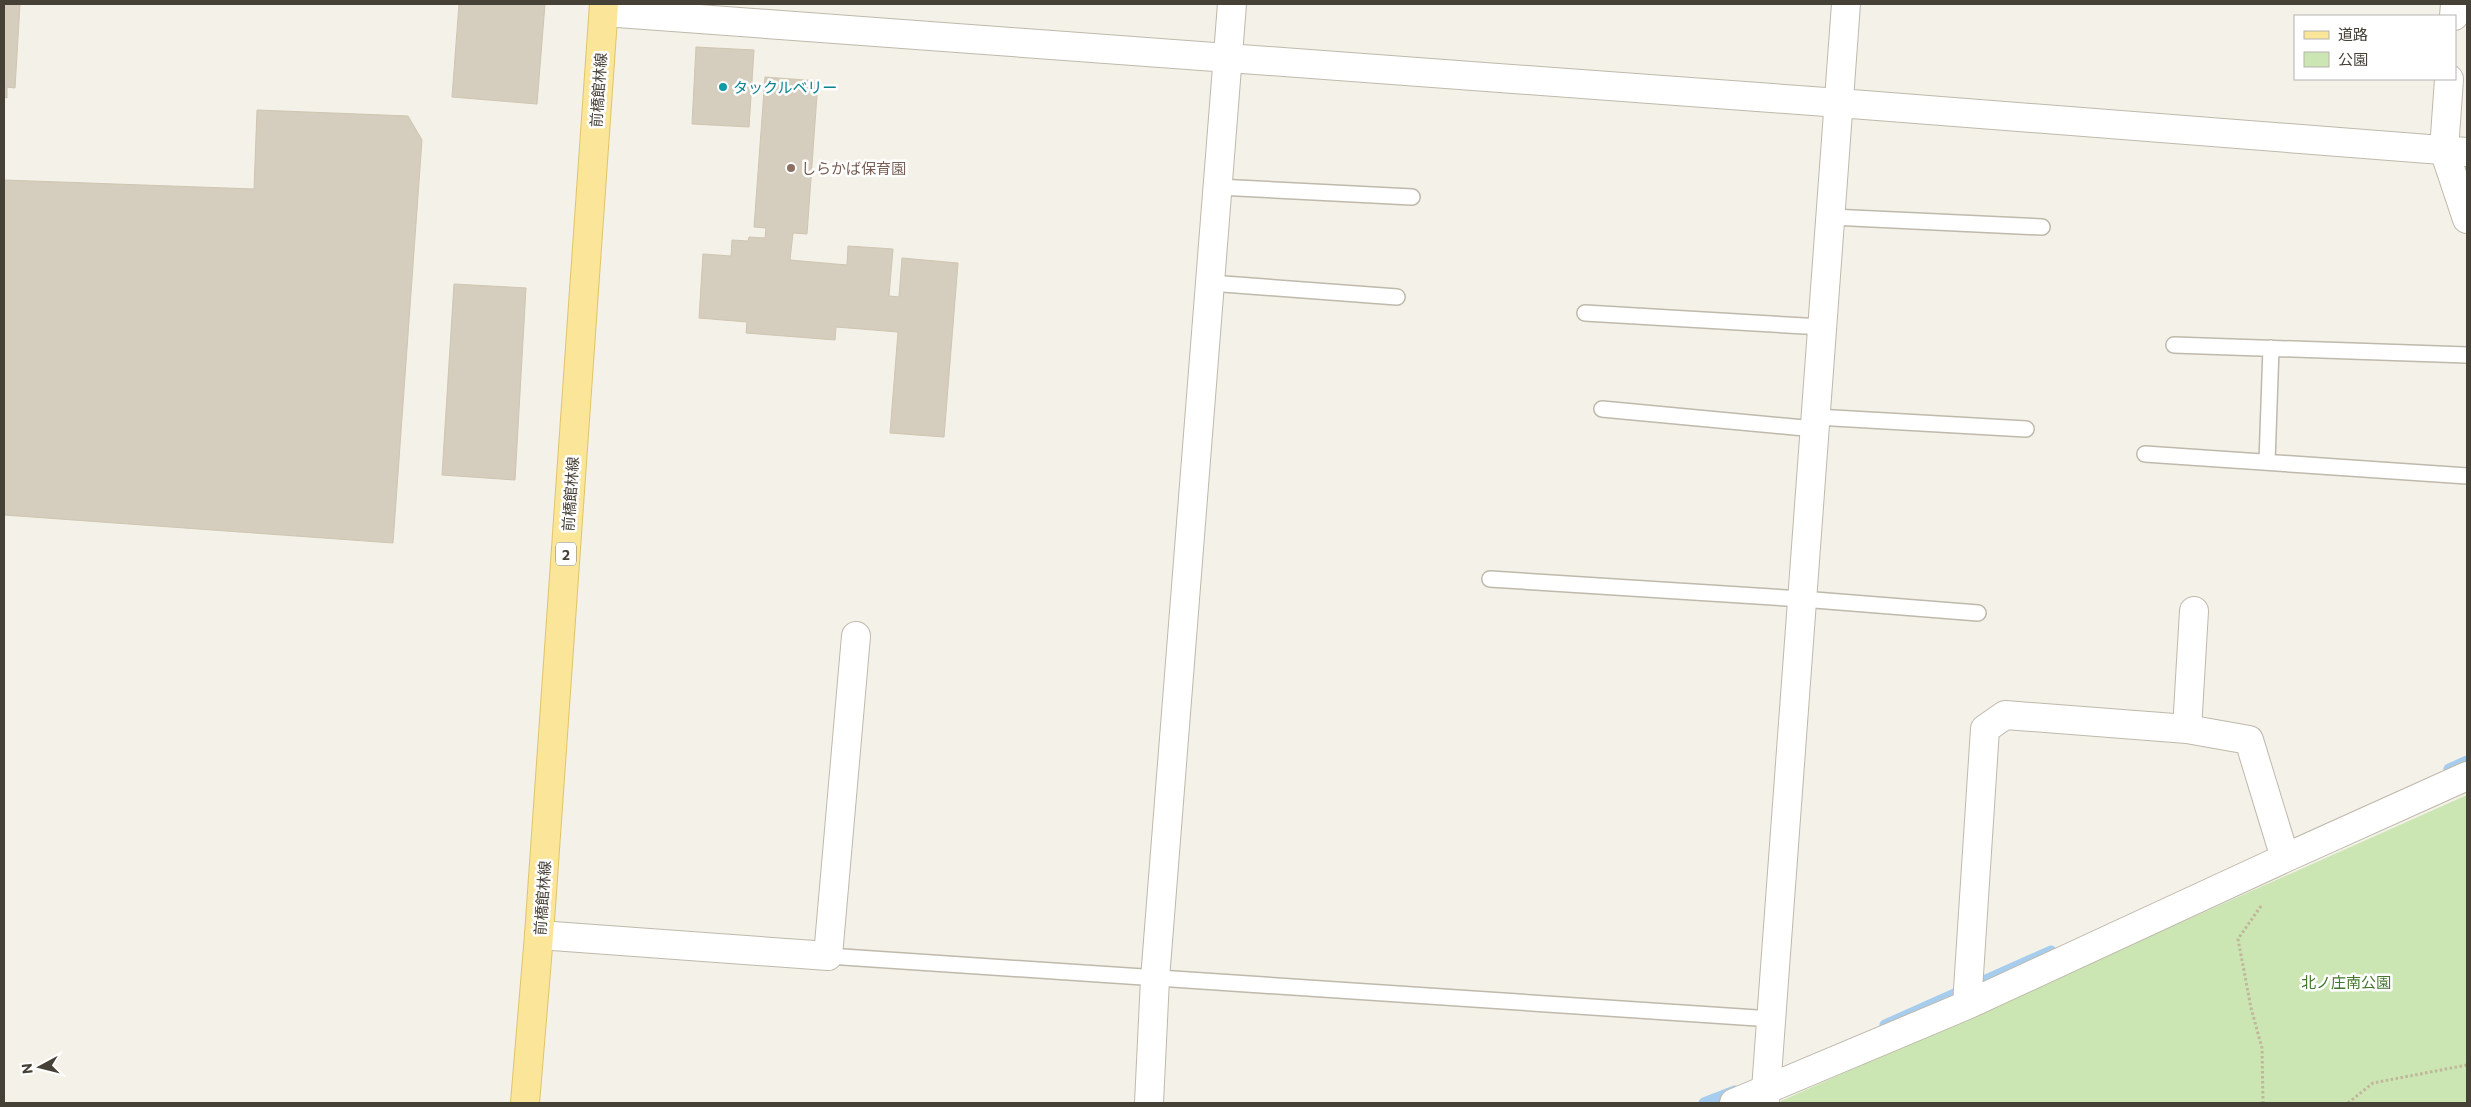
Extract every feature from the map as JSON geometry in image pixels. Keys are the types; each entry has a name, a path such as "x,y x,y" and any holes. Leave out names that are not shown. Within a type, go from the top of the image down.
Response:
{"main road":[{"name":"前橋館林線","path":"525,1103 539,935 604,8"}],"street":[{"path":"1150,1103 1155,979 1232,4"},
{"path":"1766,1096 1846,4"},
{"path":"604,8 1228,58 2455,151"},
{"path":"2449,80 2455,151 2467,219"},
{"path":"2187,729 2194,611"},
{"path":"539,935 828,956 856,636"},
{"path":"1967,1005 1985,729 2005,715 2187,729 2249,740 2285,858"},
{"path":"1734,1103 1766,1096 2467,776"}],"lane":[{"path":"1218,187 1412,196"},
{"path":"1831,217 2042,227"},
{"path":"1210,283 1397,297"},
{"path":"1584,313 1822,327"},
{"path":"2174,344 2467,355"},
{"path":"2267,462 2272,348"},
{"path":"1602,409 1816,423 2026,429"},
{"path":"2145,454 2467,476"},
{"path":"1490,579 1802,599 1978,613"},
{"path":"828,956 1772,1020"}],"path":[{"path":"2263,1103 2262,1048 2251,1008 2238,939 2272,891 2285,858"},
{"path":"2348,1103 2374,1083 2467,1064"}],"green space":[{"name":"北ノ庄南公園","path":"2467,795 2467,1103 1780,1103 1781,1101"}],"building":[{"path":"4,4 20,4 15,88 7,87 7,98 4,97"},
{"path":"459,4 545,4 537,104 452,97"},
{"name":"タックルベリー","path":"696,47 754,50 749,127 692,124"},
{"path":"765,77 818,81 807,234 793,233 790,260 847,265 848,246 893,249 889,296 899,297 902,258 958,263 944,437 890,433 898,332 836,327 835,340 746,333 747,322 699,318 703,254 731,256 732,240 748,241 749,237 765,238 766,228 754,227"},
{"path":"257,110 408,116 422,140 393,543 4,515 4,180 254,189"},
{"path":"454,284 526,288 515,480 442,475"}],"waterway":[{"path":"2449,769 2467,761"},
{"path":"1885,1025 2051,951"},
{"path":"1704,1103 1735,1091"}],"place":[{"name":"タックルベリー","path":"723,87"},
{"name":"しらかば保育園","path":"791,168"}]}
